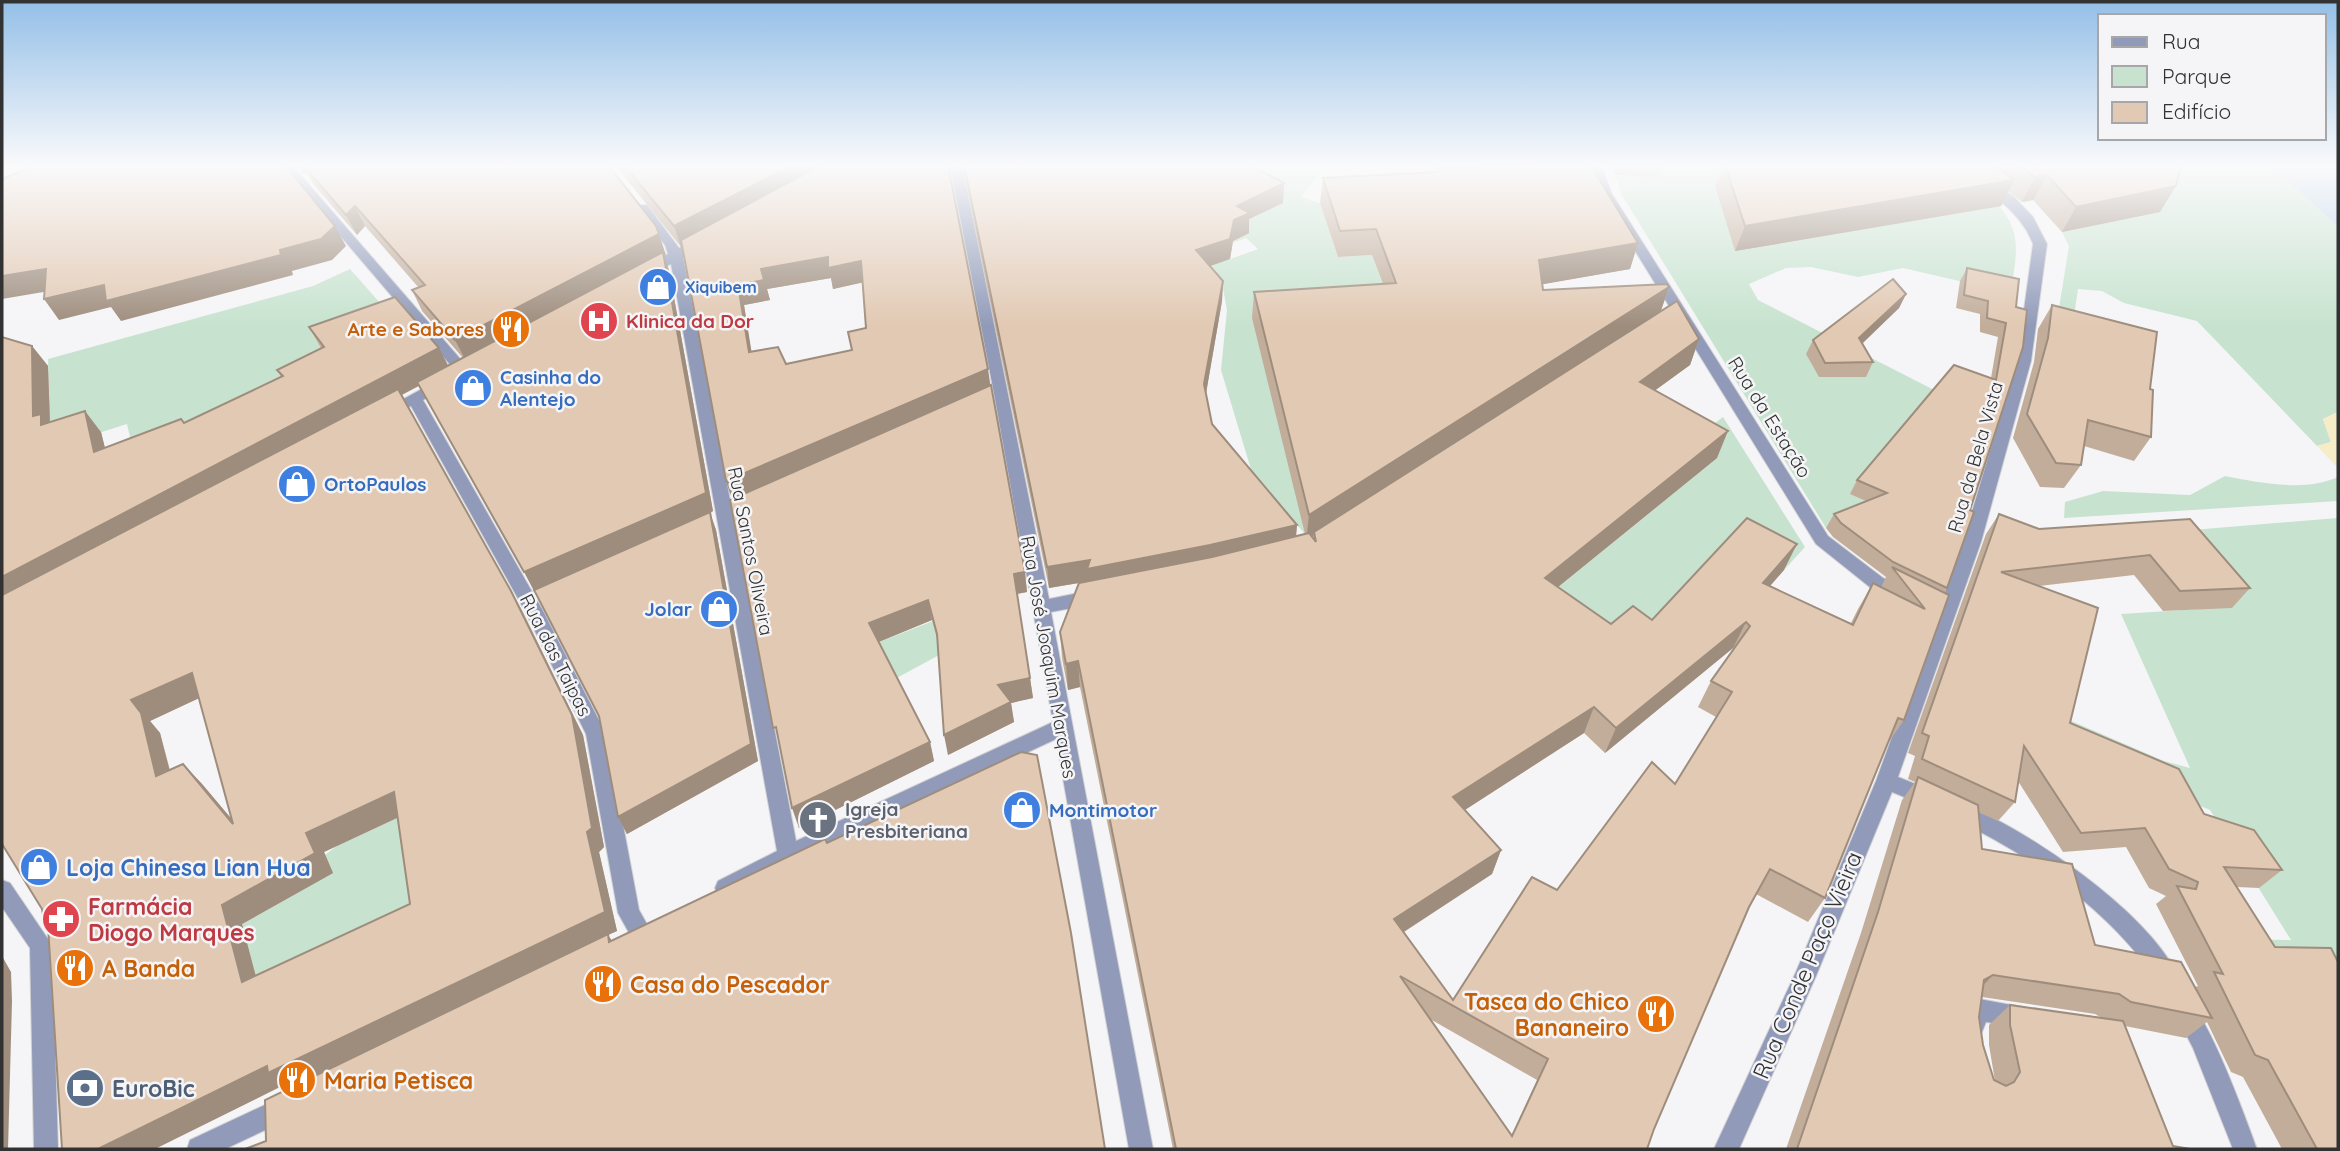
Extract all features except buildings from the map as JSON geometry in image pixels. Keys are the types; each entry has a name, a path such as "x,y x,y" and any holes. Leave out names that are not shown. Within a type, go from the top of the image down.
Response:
{"street":[{"path":"341,219 470,368 366,425"},
{"path":"650,219 671,244 676,255"},
{"name":"Rua José Joaquim Marques","path":"965,219 996,396 1040,608 1141,1149"},
{"name":"Rua da Estação","path":"1619,219 1672,315 1822,540 1877,583 1933,611"},
{"name":"Rua da Bela Vista","path":"1886,780 1933,611 1972,542 2024,361 2040,244 2036,228 2029,219"},
{"path":"629,281 713,236"},
{"name":"Rua Santos Oliveira","path":"676,255 788,855"},
{"name":"Rua das Taipas","path":"414,398 535,601 596,734 629,913 641,933"},
{"path":"1040,608 1105,595"},
{"path":"702,900 788,855 1062,727"},
{"path":"1886,780 1968,815 2024,846 2077,885 2161,964 2202,1042 2245,1149"},
{"name":"Rua Conde Paço Vieira","path":"1726,1149 1805,976 1886,780"},
{"path":"2,890 41,945 46,1149"},
{"path":"619,943 665,920"},
{"path":"1974,1045 1974,1009 2042,1019"},
{"path":"199,1149 310,1095"}],"green space":[{"path":"1214,219 1325,219 1338,257 1372,255 1392,309 1305,534 1253,476 1221,370 1227,310 1223,288 1200,258 1215,252 1225,261 1258,249 1246,238 1215,249"},
{"path":"1637,219 2008,219 2016,247 2011,293 1903,268 1858,277 1811,267 1786,268 1749,284 1758,300 1938,392 1953,538 1833,525 1826,528"},
{"path":"2124,219 2338,219 2338,412 2323,419 2331,442 2317,446 2197,321 2124,303 2102,291 2078,289 2074,316 2055,333 2069,246 2062,232"},
{"path":"350,269 397,322 336,368 136,463 127,424 58,446 2,403 49,389 48,359 313,286"},
{"path":"1723,417 1805,547 1784,570 1641,646 1537,604 1717,458 1690,442"},
{"path":"2225,476 2297,485 2325,482 2338,477 2338,501 2064,518 2065,502 2103,491 2190,495"},
{"path":"2338,518 2338,1024 2234,939 2291,940 2210,810 2052,742 2060,716 2164,761 2190,768 2121,614 2231,607 2168,532"},
{"path":"933,621 941,654 893,680 874,644"},
{"path":"410,812 426,919 256,976 242,924 332,873 325,855 338,845"}],"sand":[{"path":"2338,412 2338,468 2317,446 2331,442 2323,419"}],"place":[{"name":"Xiquibem","path":"658,287"},
{"name":"Klinica da Dor","path":"599,321"},
{"name":"Arte e Sabores","path":"511,329"},
{"name":"Casinha do Alentejo","path":"473,388"},
{"name":"OrtoPaulos","path":"297,484"},
{"name":"Jolar","path":"719,609"},
{"name":"Montimotor","path":"1022,810"},
{"name":"Igreja Presbiteriana","path":"818,820"},
{"name":"Loja Chinesa Lian Hua","path":"39,867"},
{"name":"Farmácia Diogo Marques","path":"61,919"},
{"name":"A Banda","path":"75,968"},
{"name":"Casa do Pescador","path":"603,984"},
{"name":"Tasca do Chico Bananeiro","path":"1656,1014"},
{"name":"Maria Petisca","path":"297,1080"},
{"name":"EuroBic","path":"85,1088"}]}
